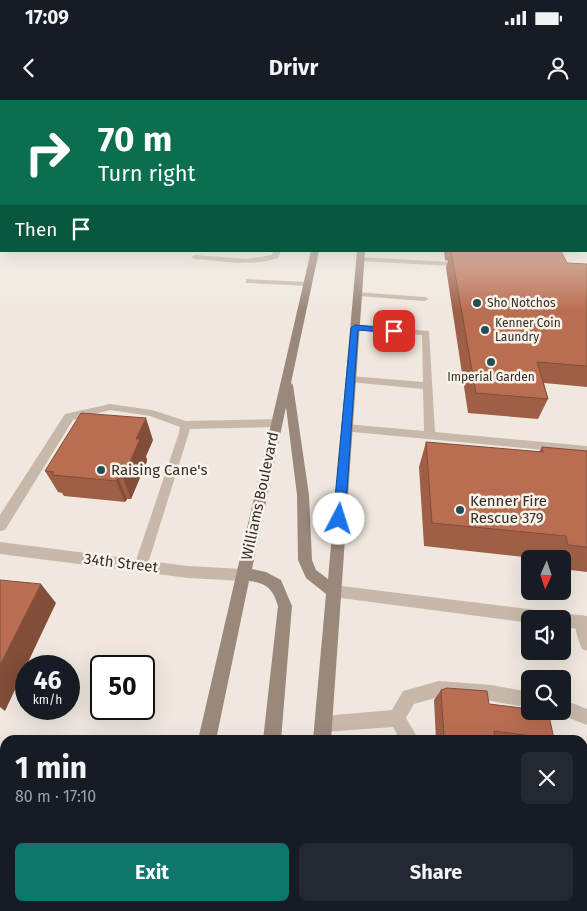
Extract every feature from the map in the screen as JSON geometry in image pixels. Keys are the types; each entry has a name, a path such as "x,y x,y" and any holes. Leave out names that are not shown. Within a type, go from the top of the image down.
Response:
{"main road":[{"name":"Williams Boulevard","path":"208,735 314,252"},
{"path":"323,732 361,255"},
{"path":"287,375 303,495 305,560 311,574 333,591"},
{"path":"243,575 263,576 272,580 282,592 285,606 272,735"}],"street":[{"path":"195,257 254,260 268,259 275,256 277,252"},
{"path":"361,255 451,264"},
{"path":"249,281 308,284"},
{"path":"358,294 425,299"},
{"path":"355,328 426,333 430,436"},
{"path":"350,379 428,386"},
{"path":"0,526 69,417 110,407 152,413 185,425 276,423"},
{"path":"141,566 185,433 185,425"},
{"path":"346,428 587,450"},
{"name":"34th Street","path":"0,548 188,572 243,575"},
{"path":"333,591 521,615"},
{"path":"571,621 584,623 587,644"},
{"path":"323,732 397,718 409,697 439,689 491,693 521,698"},
{"path":"571,711 587,717"},
{"path":"397,718 407,735"}],"building":[{"path":"451,252 562,252 567,263 587,264 587,366 537,362 548,399 476,393"},
{"path":"81,413 146,418 136,439 140,439 123,478 118,478 116,481 52,475 54,472 45,471"},
{"path":"426,442 543,452 542,447 587,451 587,547 568,545 566,536 432,523"},
{"path":"0,580 41,584 0,665"},
{"path":"447,688 487,691 489,704 521,708 521,720 550,720 553,735 524,735 494,731 494,735 444,735 441,690"}],"place":[{"name":"Sho Notchos","path":"477,303"},
{"name":"Kenner Coin Laundry","path":"485,330"},
{"name":"Imperial Garden","path":"491,362"},
{"name":"Raising Cane's","path":"101,470"},
{"name":"Kenner Fire Rescue 379","path":"460,510"}],"route":[{"path":"339,519 355,328 394,331"}]}
